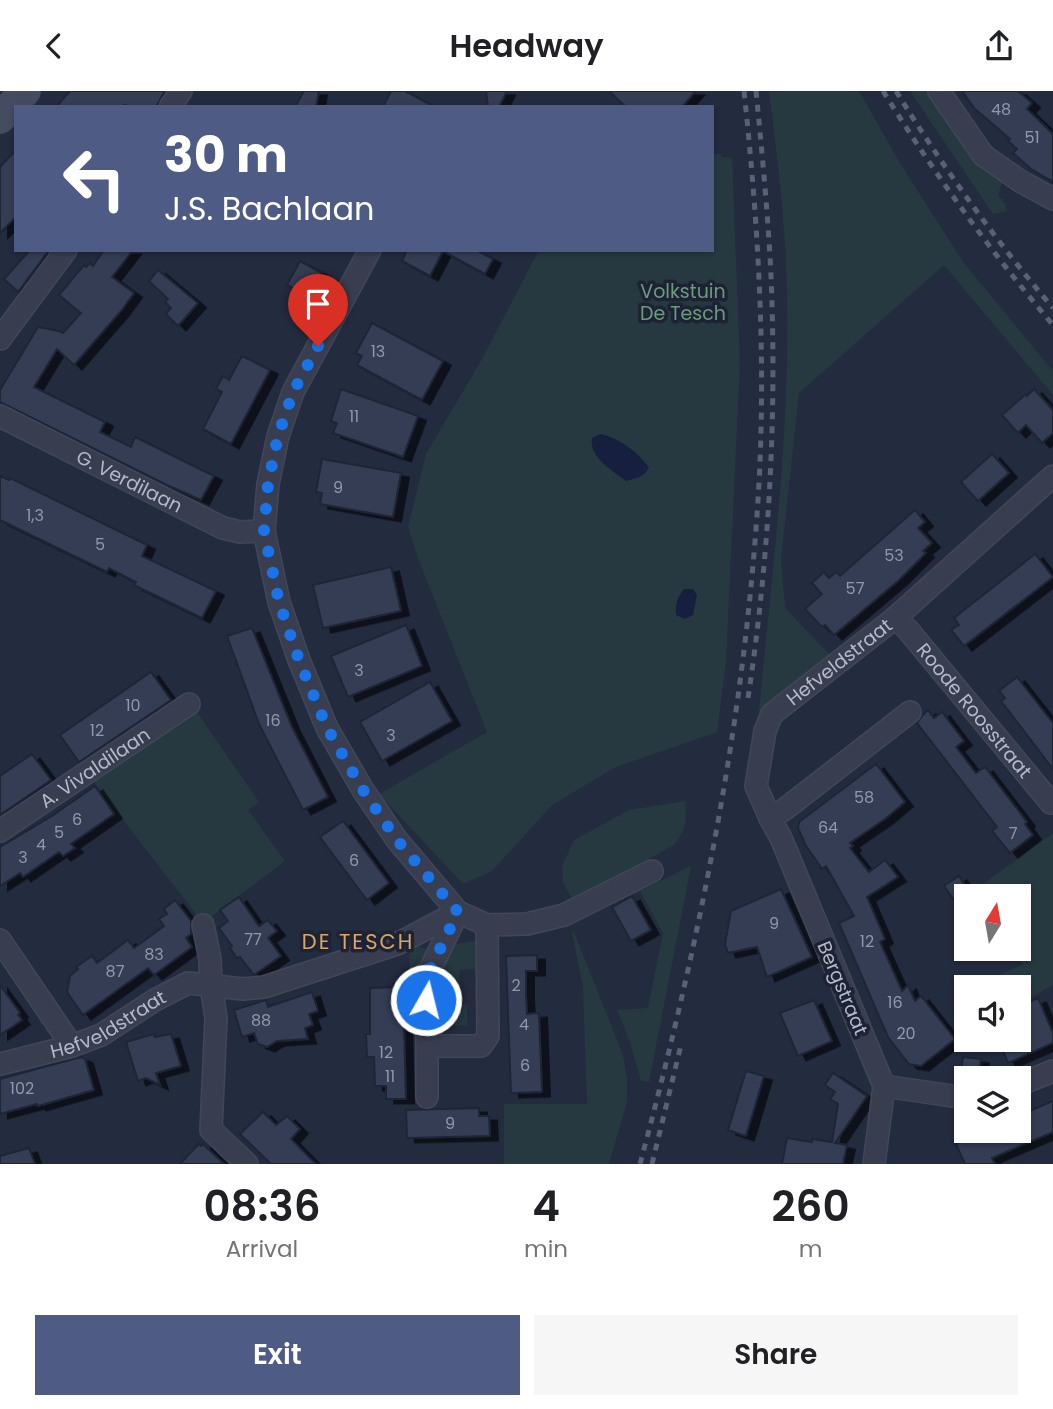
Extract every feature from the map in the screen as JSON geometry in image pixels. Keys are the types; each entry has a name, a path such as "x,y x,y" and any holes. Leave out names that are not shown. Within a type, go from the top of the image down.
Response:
{"main road":[{"path":"0,118 25,91"}],"street":[{"path":"939,91 983,155 1053,199"},
{"path":"0,339 65,252"},
{"path":"369,252 293,392 278,436 268,484 264,531 279,602 327,728 363,790 397,840 458,912 486,925 527,924 564,915 652,871"},
{"name":"G. Verdilaan","path":"0,416 223,528 240,532 264,531"},
{"name":"Hefveldstraat","path":"770,818 757,786 765,731 772,714 895,618 1053,475"},
{"name":"Roode Roosstraat","path":"895,618 1053,803"},
{"name":"A. Vivaldilaan","path":"0,831 189,704"},
{"path":"770,818 910,712"},
{"name":"Bergstraat","path":"770,818 781,838 884,1086 874,1164"},
{"path":"426,1097 426,978 458,912"},
{"name":"Hefveldstraat","path":"0,1064 72,1046 101,1035 155,1000 188,983 243,989 264,987 397,944 458,912"},
{"path":"203,925 210,960 216,1019 211,1130 247,1164"},
{"path":"427,1047 481,1046 488,1036 486,925"},
{"path":"0,940 72,1046"},
{"path":"1031,1080 1053,1071"},
{"path":"884,1086 954,1096"}],"green space":[{"path":"769,91 859,91 900,163 963,262 1053,371 1053,395 944,265 799,393 781,559 785,608 831,656 758,722 783,457 787,351 783,220"},
{"path":"910,91 930,91 976,159 1002,183 998,195 1007,211 993,214"},
{"name":"Volkstuin De Tesch","path":"714,154 732,158 740,362 726,662 717,732 616,767 552,805 492,871 463,884 379,794 487,732 408,527 426,454 482,359 538,252 714,252"},
{"path":"194,708 259,802 248,810 285,861 203,923 89,776"},
{"path":"685,801 685,824 674,845 573,901 563,882 562,866 574,840 629,810"},
{"path":"1053,833 1053,985 1031,997 1031,975 999,975 1023,964 1021,961 1031,961 1031,884 983,884"},
{"path":"691,866 649,1082 641,1081 617,1010 648,1008 663,933 640,891"},
{"path":"572,932 623,1055 627,1079 627,1102 609,1164 504,1164 504,1104 587,1104 583,987"},
{"path":"480,940 482,968 459,970 462,1004 467,1004 467,1025 436,1027 435,977 448,945"},
{"path":"415,946 428,949 418,981 410,981 409,948"}],"water":[{"path":"601,434 622,442 633,451 649,467 645,473 626,481 603,463 592,445 592,438"},
{"path":"684,589 693,589 697,595 693,615 685,619 676,615 677,601"}],"building":[{"path":"70,91 165,91 157,105 58,105"},
{"path":"304,91 319,91 316,105 296,105"},
{"path":"391,91 405,91 431,105 384,105"},
{"path":"486,91 507,91 500,105 488,105"},
{"path":"609,91 696,91 684,105 624,105"},
{"path":"962,91 1018,91 1032,103 1027,109 1053,134 1053,182 1031,169 1013,153 1017,149 1008,141 1010,139 975,109"},
{"path":"14,152 14,219 0,233 0,167"},
{"path":"28,252 48,252 18,292 4,279"},
{"path":"103,252 131,252 112,277 134,293 74,365 57,349 34,387 105,422 100,432 131,447 135,437 214,476 201,500 0,402 0,390 38,327 63,333 81,313 59,295 84,265 86,267 90,263 93,266"},
{"path":"406,252 442,252 430,276 402,261"},
{"path":"445,252 480,252 493,259 485,274"},
{"path":"300,261 322,273 310,297 287,285"},
{"path":"158,270 198,303 178,326 166,314 171,308 165,302 168,299 149,281"},
{"path":"372,323 443,361 422,400 357,365 362,356 356,353"},
{"path":"242,356 270,370 231,444 203,429 222,392 216,389 223,376 229,380"},
{"path":"341,389 418,416 403,457 333,433 337,423 331,421"},
{"path":"1034,389 1053,410 1053,433 1042,443 1026,425 1018,433 1002,415"},
{"path":"992,454 1009,473 978,501 961,482"},
{"path":"322,459 401,473 393,517 320,504 322,493 316,492"},
{"path":"0,476 9,480 10,478 147,545 142,556 216,591 202,618 134,585 136,582 109,568 107,572 0,520"},
{"path":"915,510 925,522 918,528 932,543 923,551 926,553 899,580 834,635 825,625 822,627 805,609 822,594 812,583 824,572 829,578 836,572 840,576"},
{"path":"1035,554 1053,577 964,646 951,630 959,625 954,618"},
{"path":"391,567 401,611 323,628 313,585"},
{"path":"406,625 422,666 348,697 331,656"},
{"path":"252,628 292,727 328,797 303,810 259,724 227,636"},
{"path":"151,672 171,700 79,762 60,735"},
{"path":"1017,677 1053,723 1053,769 1001,701 1005,698 999,691"},
{"path":"430,682 452,721 382,761 360,722"},
{"path":"928,710 934,718 942,712 964,741 956,747 976,773 985,767 1027,822 1025,824 1033,835 1010,853 992,831 997,827 917,723"},
{"path":"32,754 51,780 0,815 0,776"},
{"path":"876,764 905,802 850,843 853,846 850,848 869,872 885,860 898,877 867,897 885,939 880,942 902,991 908,985 915,1001 921,996 954,1038 921,1066 909,1064 888,1037 839,923 854,916 826,866 822,869 806,846 798,828 799,822"},
{"path":"95,786 114,814 71,844 75,848 63,856 59,852 23,877 20,873 0,886 0,847"},
{"path":"343,821 389,883 367,900 320,837"},
{"path":"959,876 964,884 954,884 954,900 944,886"},
{"path":"781,889 812,957 767,977 757,947 728,953 725,944 731,911"},
{"path":"632,896 651,930 631,941 612,907"},
{"path":"239,897 259,926 268,920 277,931 268,938 281,956 254,975 240,957 237,958 219,928 228,921 220,910"},
{"path":"175,900 191,921 191,934 186,938 192,947 154,975 148,968 83,1015 67,992 70,976 78,969 76,967 92,956 97,963 128,940 134,948 164,926 159,919 167,914 164,909"},
{"path":"537,955 537,971 526,971 526,995 527,1014 539,1013 542,1092 511,1093 506,956"},
{"path":"0,985 22,1020 0,1035"},
{"path":"403,987 406,1099 386,1099 386,1086 375,1086 374,1057 367,1057 370,988"},
{"path":"312,992 318,1011 309,1014 313,1025 305,1028 308,1039 277,1041 267,1047 258,1044 254,1033 242,1037 234,1010 266,1000 268,1007"},
{"path":"1038,998 1053,1033 1053,1043 1008,1063 1003,1052 1031,1052 1031,1001"},
{"path":"814,1000 832,1041 798,1056 780,1013"},
{"path":"154,1034 155,1037 171,1034 181,1066 156,1073 160,1085 146,1078 138,1081 126,1042"},
{"path":"81,1057 85,1059 94,1090 0,1114 0,1079"},
{"path":"963,1057 981,1059 980,1066 962,1066"},
{"path":"746,1071 764,1076 746,1136 728,1130"},
{"path":"833,1073 867,1096 835,1143 847,1145 843,1164 782,1164 787,1138 832,1142 838,1104 830,1099 835,1092 825,1085"},
{"path":"1053,1101 1053,1132 1031,1141 1031,1110"},
{"path":"479,1108 479,1116 489,1116 490,1136 407,1138 406,1110"},
{"path":"263,1112 276,1125 287,1116 300,1129 291,1139 316,1164 271,1164 240,1134"},
{"path":"1027,1143 992,1158 995,1164 965,1164 956,1144"},
{"path":"199,1144 203,1144 224,1164 180,1164"},
{"path":"29,1148 35,1164 0,1164 0,1156"}],"railway":[{"path":"640,1164 682,996 717,827 753,569 762,385 757,238 744,91"},
{"path":"748,698 766,541 773,382 770,253 756,91"},
{"path":"883,91 963,211 1053,325"},
{"path":"896,91 970,202 1053,308"},
{"path":"652,1164 681,1045"}],"district":[{"name":"DE TESCH","path":"358,942"}],"route":[{"path":"318,346 293,392 278,436 268,484 264,531 279,602 327,728 363,790 397,840 458,912 426,978 426,1000"}]}
